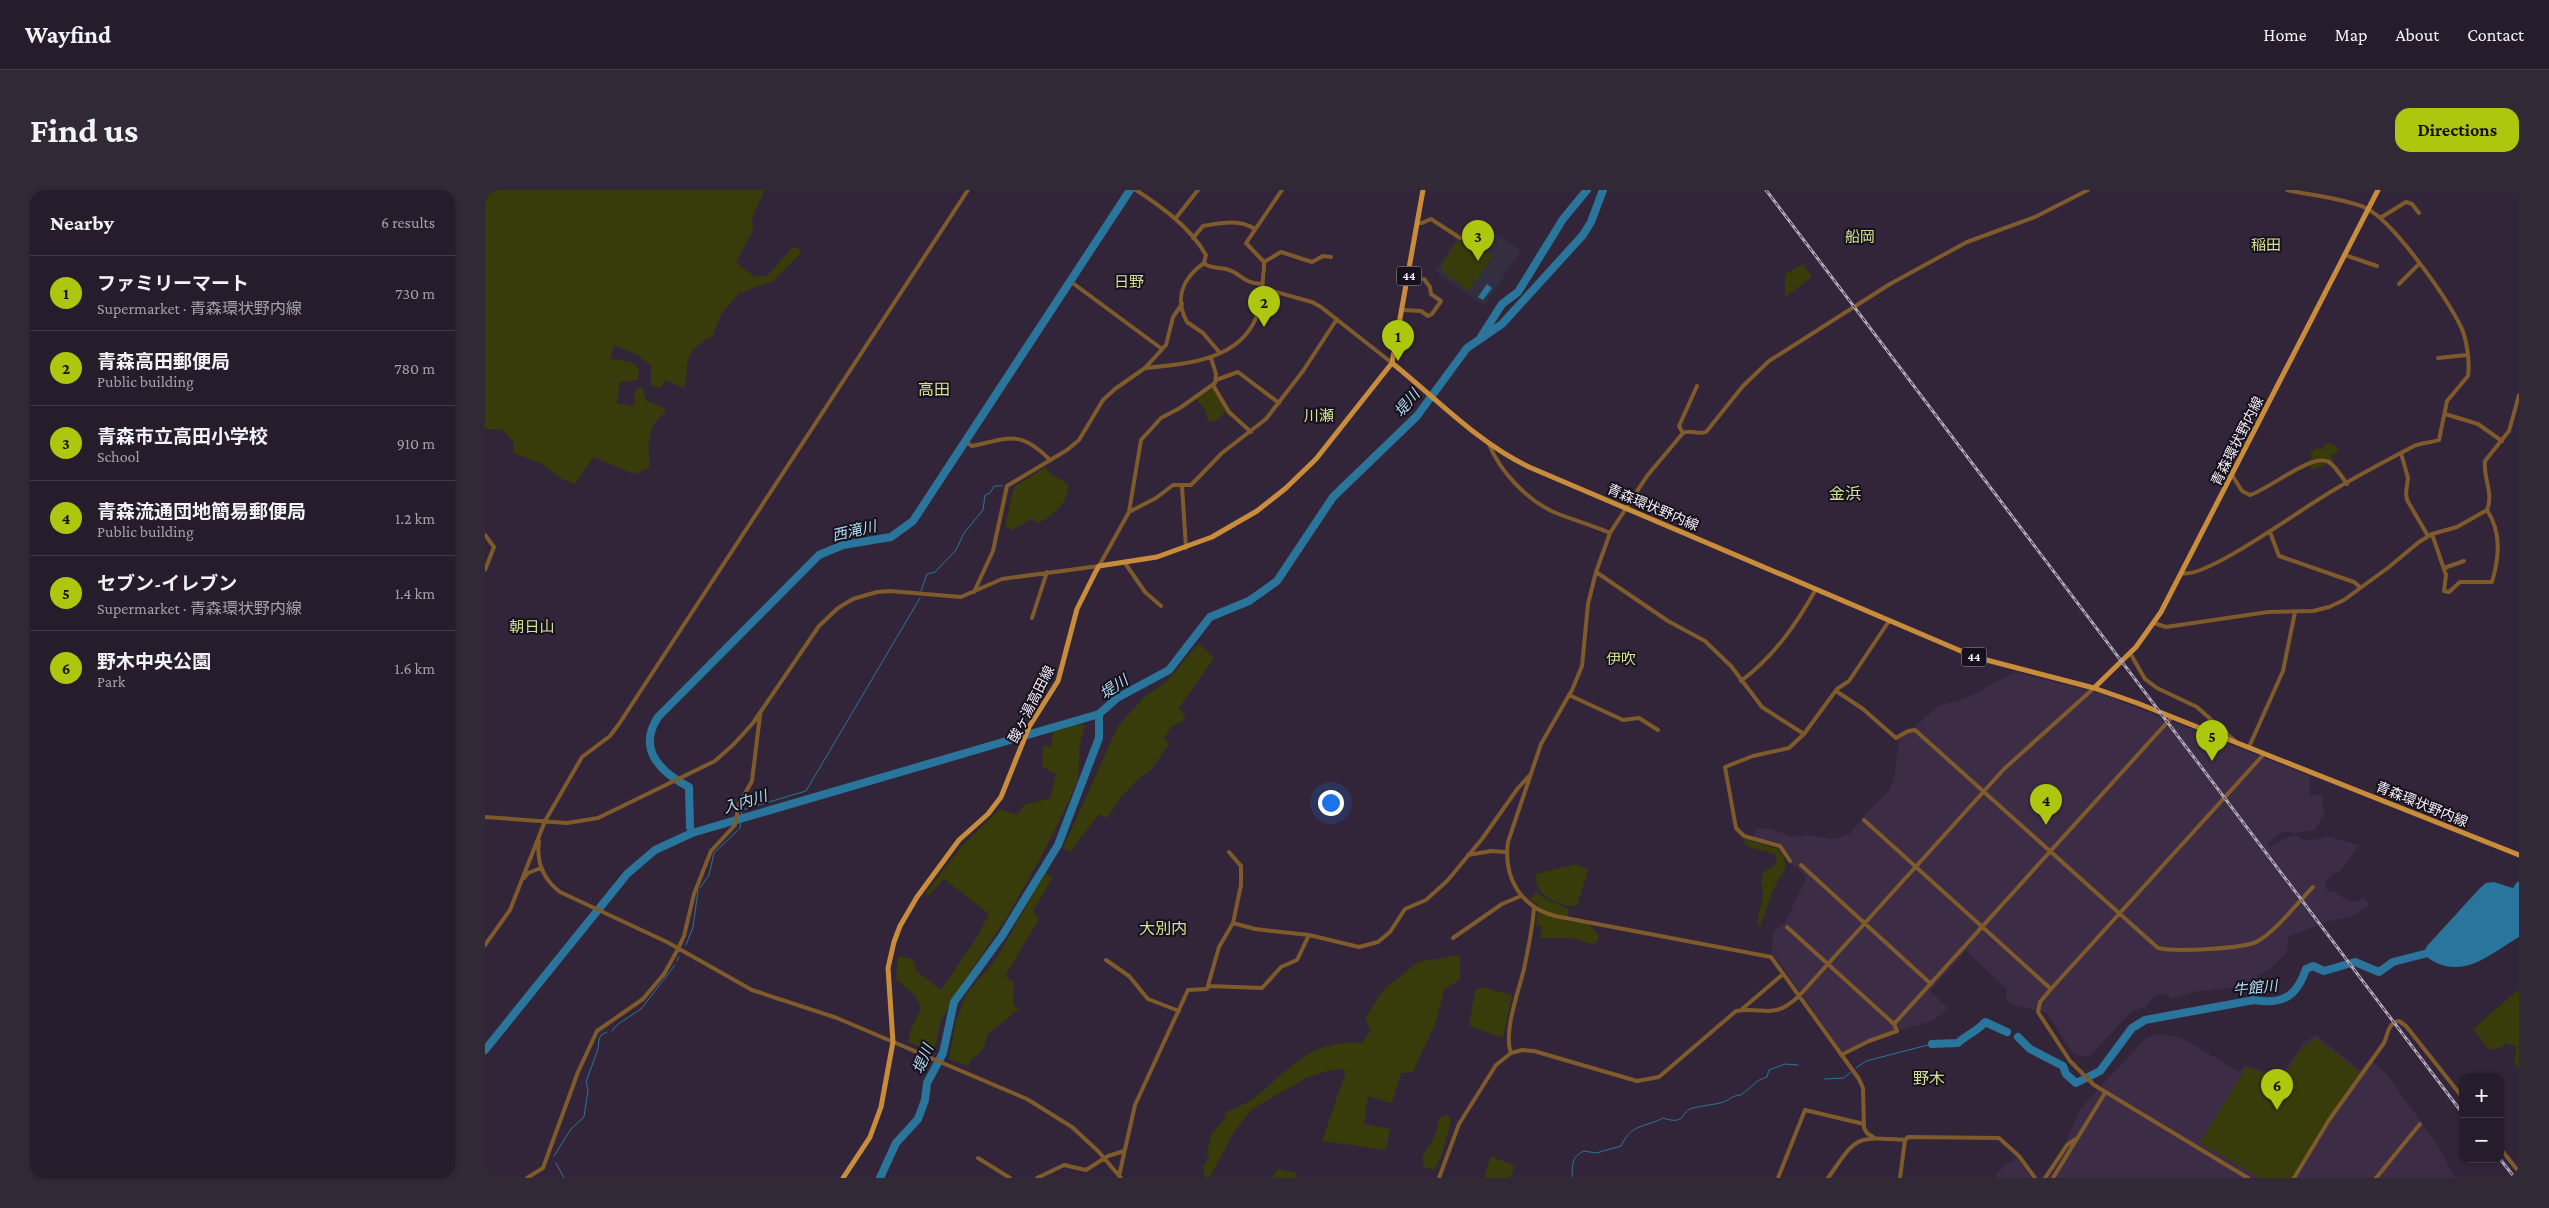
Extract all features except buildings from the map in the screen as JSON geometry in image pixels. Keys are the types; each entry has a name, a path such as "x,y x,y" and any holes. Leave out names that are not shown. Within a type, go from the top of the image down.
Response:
{"main road":[{"name":"44","path":"1392,363 1423,190"},
{"name":"青森環状野内線","path":"2094,688 2130,653 2154,623 2182,573 2378,190"},
{"name":"青森環状野内線","path":"1392,363 1488,442 1512,459 1975,657 2094,688 2236,742 2519,855"},
{"path":"1099,566 1157,557 1187,548 1246,518 1286,488 1316,459 1392,363"},
{"name":"酸ヶ湯高田線","path":"843,1178 877,1123 893,1042 888,968 893,942 917,897 949,853 959,840 988,814 1001,797 1029,728 1058,681 1077,609 1099,566"}],"street":[{"path":"485,945 510,910 545,821 582,757 610,736 619,724 968,190"},
{"path":"1136,190 1163,208 1193,238 1205,255 1204,264"},
{"path":"1175,219 1197,190"},
{"path":"1145,368 1211,358 1238,341 1252,326 1257,316 1264,262 1246,243 1282,190"},
{"path":"1905,1140 1873,1137 1867,1134 1864,1124 1863,1088 1841,1054 1771,957 1555,916 1534,907 1521,896 1509,878 1506,852 1541,744 1569,695 1584,659 1588,604 1611,532 1647,476 1683,433 1686,431 1706,432 1743,386 1769,361 1890,284 1967,242 2035,217 2088,190"},
{"path":"2182,573 2194,574 2270,532 2323,496 2401,453 2422,443 2439,440 2449,397 2462,385 2468,376 2467,355 2462,328 2399,237 2368,209 2287,190"},
{"path":"2380,218 2406,202 2412,204 2419,213"},
{"path":"1418,223 1431,219 1460,238"},
{"path":"1193,238 1203,226 1226,221 1245,223 1255,229"},
{"path":"1264,262 1281,252 1312,262 1323,256 1331,257"},
{"path":"2345,255 2377,266"},
{"path":"1204,264 1212,268 1231,271 1248,283 1312,302 1337,319 1392,363"},
{"path":"974,592 993,551 1007,486 1049,459 1067,450 1079,440 1108,394 1145,368 1166,345 1173,317 1181,304 1184,282 1191,272 1204,264"},
{"path":"2399,284 2419,264"},
{"path":"1403,310 1421,311 1428,316 1432,314 1441,301 1431,294 1430,286 1424,279"},
{"path":"1074,284 1162,349"},
{"path":"1181,304 1187,322 1203,333 1220,353"},
{"path":"1129,512 1156,498 1173,485 1191,485 1222,453 1251,432 1279,402 1337,319"},
{"path":"2438,358 2467,355"},
{"path":"1211,358 1216,380"},
{"path":"485,818 567,823 598,818 715,760 725,752 761,712 819,626 846,603 862,596 884,591 902,591 953,598 974,592 1002,579 1099,566 1129,512 1139,446 1147,431 1161,418 1213,385 1216,380 1238,372 1279,402"},
{"path":"1213,385 1229,412 1251,432"},
{"path":"1683,433 1679,426 1697,386"},
{"path":"2401,453 2408,478 2407,500 2430,535 2444,568 2446,578 2443,589 2445,592 2450,591 2460,582 2491,582 2499,547 2495,526 2487,510 2490,495 2485,461 2502,441 2512,425 2519,395"},
{"path":"2445,414 2478,424 2502,441"},
{"path":"969,444 972,446 1009,437 1018,438 1029,442 1049,459"},
{"path":"1488,442 1494,456 1515,484 1528,494 1555,512 1611,532"},
{"path":"2232,475 2242,491 2250,495 2308,463 2325,460 2330,463 2347,484"},
{"path":"1183,486 1187,548"},
{"path":"2154,623 2166,627 2268,612 2313,611 2335,605 2430,535 2457,527 2487,510"},
{"path":"2270,532 2279,556 2361,586"},
{"path":"485,534 495,547 485,570"},
{"path":"2444,568 2464,561"},
{"path":"1125,563 1145,592 1161,606"},
{"path":"1032,618 1047,572"},
{"path":"1597,572 1667,621 1705,641 1731,666 1762,707 1804,734"},
{"path":"1741,681 1763,664 1788,635 1816,589"},
{"path":"2249,748 2283,671 2295,612"},
{"path":"1790,861 1779,846 1744,836 1736,828 1725,767 1753,756 1789,748 1804,734 1836,691 1849,681 1889,621"},
{"path":"2130,653 2145,679 2157,688 2197,707 2236,742"},
{"path":"1741,1010 1779,1011 1799,996 2019,754 2094,688"},
{"path":"1836,691 1863,709 1896,738 1908,731 1915,730 2155,946 2167,949 2244,946 2257,942 2313,887"},
{"path":"1569,695 1623,720 1639,718 1658,730"},
{"path":"527,1178 543,1168 578,1072 597,1031 643,1000 664,974 678,949 684,936 693,894 711,851 735,825 739,804 752,782 761,712"},
{"path":"1895,1024 2172,717"},
{"path":"2248,1178 2105,1094 2081,1073 2063,1052 2038,1012 2040,1002 2051,989 2264,754"},
{"path":"1233,923 1255,929 1309,935 1359,947 1379,942 1405,910 1426,900 1468,856 1530,774"},
{"path":"1864,820 2051,989"},
{"path":"540,834 538,856 541,868 548,882 560,892 678,949 752,990 829,1015 1018,1095 1073,1127 1104,1157 1119,1177"},
{"path":"1468,856 1491,851 1506,852"},
{"path":"1119,1177 1123,1151 1135,1105 1179,1011 1186,991 1205,990 1219,947 1233,923 1242,871 1237,859 1229,852"},
{"path":"1801,865 1931,984"},
{"path":"522,880 528,873 541,868"},
{"path":"1453,938 1501,904 1521,896"},
{"path":"1511,1052 1508,1044 1513,1006 1523,970 1534,907"},
{"path":"1787,927 1895,1024 1897,1031 1841,1054"},
{"path":"1207,986 1262,988 1281,967 1297,960 1309,935"},
{"path":"1106,960 1129,976 1148,999 1179,1011"},
{"path":"1439,1178 1455,1134 1465,1114 1497,1065 1511,1052 1534,1051 1629,1079 1647,1081 1659,1077 1730,1014 1741,1010 1783,974"},
{"path":"2295,1178 2329,1120 2379,1050 2389,1028 2395,1022 2399,1021 2406,1026 2459,1093"},
{"path":"2053,1178 2105,1094"},
{"path":"1778,1178 1805,1110 1864,1124"},
{"path":"2376,1178 2420,1124"},
{"path":"1900,1178 1905,1140 1908,1136 1948,1135 1999,1138 2019,1156 2035,1178"},
{"path":"1828,1178 1849,1146 1873,1137"},
{"path":"2045,1178 2067,1145 2077,1138"},
{"path":"1037,1178 1064,1165 1085,1170 1104,1157 1123,1151"},
{"path":"2504,1153 2519,1172"},
{"path":"978,1158 1010,1178"}],"shaded area":[{"path":"485,190 765,190 752,218 753,231 736,262 755,277 767,276 793,247 798,248 801,253 774,281 739,293 720,316 713,336 700,344 690,355 684,388 665,380 661,388 651,385 651,366 637,355 614,345 610,359 631,362 639,368 638,380 620,382 617,404 634,406 635,389 642,387 646,400 667,410 655,423 650,436 650,468 634,474 593,457 575,484 562,479 540,463 514,453 513,441 503,430 485,429"},
{"path":"1470,220 1474,220 1521,250 1484,306 1435,271"},
{"path":"1457,241 1471,241 1493,256 1469,291 1443,272 1442,264"},
{"path":"1803,264 1812,277 1785,297 1785,274"},
{"path":"1213,388 1227,411 1215,421 1208,421 1206,411 1196,399"},
{"path":"2328,443 2336,446 2339,451 2331,456 2333,461 2313,470 2307,461 2312,458 2310,453 2318,447 2320,450"},
{"path":"1045,467 1051,474 1068,484 1066,498 1063,503 1055,512 1039,523 1031,519 1012,530 1005,526 1014,487"},
{"path":"1199,643 1214,658 1179,708 1185,717 1182,722 1172,726 1164,738 1169,744 1151,770 1138,779 1120,798 1107,818 1099,814 1070,852 1063,848 1118,726 1143,698 1167,681"},
{"path":"2014,672 2099,693 2310,776 2310,795 2322,795 2324,817 2322,817 2315,830 2296,833 2283,831 2267,844 2270,847 2281,840 2296,835 2304,840 2320,839 2325,836 2359,845 2339,873 2333,873 2324,884 2329,892 2333,891 2348,901 2357,901 2364,898 2369,905 2350,917 2326,922 2288,937 2287,952 2272,967 2254,979 2234,987 2195,992 2172,999 2166,994 2154,996 2144,1009 2141,1007 2138,1010 2133,1010 2091,1055 2083,1057 2075,1054 2067,1045 2047,1013 2018,1006 2006,1000 2007,989 1966,951 1930,991 1948,1008 1940,1016 1929,1022 1879,1035 1842,1052 1772,952 1773,932 1785,923 1806,878 1800,870 1789,863 1780,847 1753,836 1756,829 1767,828 1793,837 1807,835 1834,839 1850,834 1863,817 1889,791 1894,779 1899,739 1940,705 1958,701 1977,693"},
{"path":"1078,724 1085,725 1080,744 1078,780 1041,857 1007,917 961,986 941,1021 934,1052 908,1042 910,1031 921,1008 914,994 896,980 898,956 912,959 915,963 915,970 941,990 977,937 989,914 944,879 928,896 925,894 962,846 1000,809 1017,815 1024,805 1050,798 1056,774 1042,767 1043,746 1051,747 1053,731"},
{"path":"1745,839 1778,849 1784,858 1786,867 1773,890 1760,927 1757,924 1763,894 1762,873 1775,865 1777,859 1775,854 1749,847 1744,843"},
{"path":"1576,864 1588,870 1577,906 1562,905 1543,894 1536,882 1536,874"},
{"path":"1045,873 1053,877 1033,911 1039,919 1005,976 1014,982 1013,1005 1019,1009 987,1035 982,1050 971,1059 968,1066 949,1059 955,1024 967,993 996,959"},
{"path":"1536,892 1545,899 1569,909 1567,921 1589,924 1599,936 1597,942 1591,944 1572,938 1540,938 1542,926 1536,925 1539,906 1530,899"},
{"path":"1460,955 1460,980 1445,988 1436,1022 1413,1072 1401,1073 1392,1103 1368,1096 1364,1124 1390,1129 1386,1150 1322,1141 1346,1071 1337,1069 1310,1076 1252,1109 1234,1132 1210,1177 1205,1178 1203,1166 1210,1156 1206,1154 1212,1133 1226,1118 1224,1114 1251,1100 1291,1066 1314,1051 1343,1043 1362,1043 1371,1030 1365,1019 1382,991 1418,962"},
{"path":"1481,987 1512,995 1503,1038 1469,1026 1475,991"},
{"path":"2519,989 2519,1069 2514,1062 2517,1047 2506,1043 2502,1047 2489,1050 2473,1029"},
{"path":"2160,1034 2181,1038 2240,1072 2244,1065 2273,1074 2285,1070 2303,1043 2316,1035 2361,1071 2370,1059 2388,1076 2438,1146 2455,1178 2038,1178 2044,1177 2065,1145 2080,1109 2147,1037"},
{"path":"2316,1038 2360,1072 2329,1117 2292,1178 2260,1178 2200,1143 2246,1067 2273,1075 2286,1073 2300,1050"},
{"path":"1445,1115 1449,1116 1451,1121 1441,1157 1434,1170 1424,1167 1422,1158 1435,1135 1439,1120"},
{"path":"1491,1156 1515,1166 1510,1178 1484,1178"},
{"path":"2017,1158 2031,1178 1994,1178 2003,1166"},
{"path":"1278,1169 1296,1173 1297,1178 1272,1178"}],"water":[{"path":"1487,284 1492,288 1483,300 1478,297"},
{"path":"2494,882 2519,890 2519,937 2486,958 2464,966 2453,967 2428,958 2425,950 2427,946 2480,888 2486,883"}],"waterway":[{"name":"西滝川","path":"690,827 689,787 678,781 661,767 651,749 652,729 658,717 819,555 843,545 891,537 913,521 1130,190"},
{"name":"堤川","path":"1481,337 1502,304 1518,292 1563,219 1587,190"},
{"name":"堤川","path":"880,1178 896,1143 918,1119 925,1100 927,1083 943,1053 954,1002 1002,936 1058,845 1099,738 1099,714 1117,698 1169,670 1210,617 1249,601 1277,581 1333,497 1417,416 1467,348 1502,324 1583,235 1591,222 1603,190"},
{"path":"921,591 927,574 935,572 956,550 964,533 983,510 985,495 990,493 994,486 1002,486"},
{"path":"700,888 709,875 714,853 740,828 742,810 806,791 920,598"},
{"name":"入内川","path":"485,1050 627,874 655,850 692,833 1099,714"},
{"name":"牛館川","path":"2512,898 2519,886"},
{"path":"686,945 693,927 698,891"},
{"name":"牛館川","path":"2018,1037 2030,1049 2063,1066 2066,1074 2076,1083 2100,1071 2132,1028 2145,1020 2254,1000 2281,1000 2293,992 2306,969 2313,966 2324,971 2355,962 2379,972 2393,962 2428,953 2435,949"},
{"path":"677,961 679,957"},
{"path":"612,1031 618,1024 641,1009 675,965"},
{"name":"牛館川","path":"1932,1044 1958,1043 1985,1022 2007,1032"},
{"path":"554,1156 571,1129 584,1117 588,1090 586,1082 598,1049 599,1039 601,1035 607,1032"},
{"path":"1856,1068 1866,1061 1932,1044"},
{"path":"1572,1177 1574,1159 1584,1151 1596,1153 1621,1146 1630,1133 1639,1127 1663,1118 1671,1120 1680,1119 1693,1108 1720,1103 1741,1095 1759,1080 1767,1077 1769,1070 1785,1064 1798,1065"},
{"path":"1825,1079 1844,1078 1851,1072"},
{"path":"556,1163 564,1178"}],"railway":[{"path":"1766,190 2459,1109"},
{"path":"2503,1163 2515,1178"}],"place":[{"name":"青森市立高田小学校","path":"1478,261"},
{"name":"青森高田郵便局","path":"1264,327"},
{"name":"ファミリーマート","path":"1398,361"},
{"name":"セブン-イレブン","path":"2212,761"},
{"name":"青森流通団地簡易郵便局","path":"2046,825"},
{"name":"野木中央公園","path":"2277,1110"}],"district":[{"name":"船岡","path":"1860,237"},
{"name":"稲田","path":"2266,245"},
{"name":"日野","path":"1129,282"},
{"name":"高田","path":"934,389"},
{"name":"川瀬","path":"1319,416"},
{"name":"金浜","path":"1845,493"},
{"name":"朝日山","path":"532,627"},
{"name":"伊吹","path":"1621,659"},
{"name":"大別内","path":"1163,928"},
{"name":"野木","path":"1929,1078"}]}
